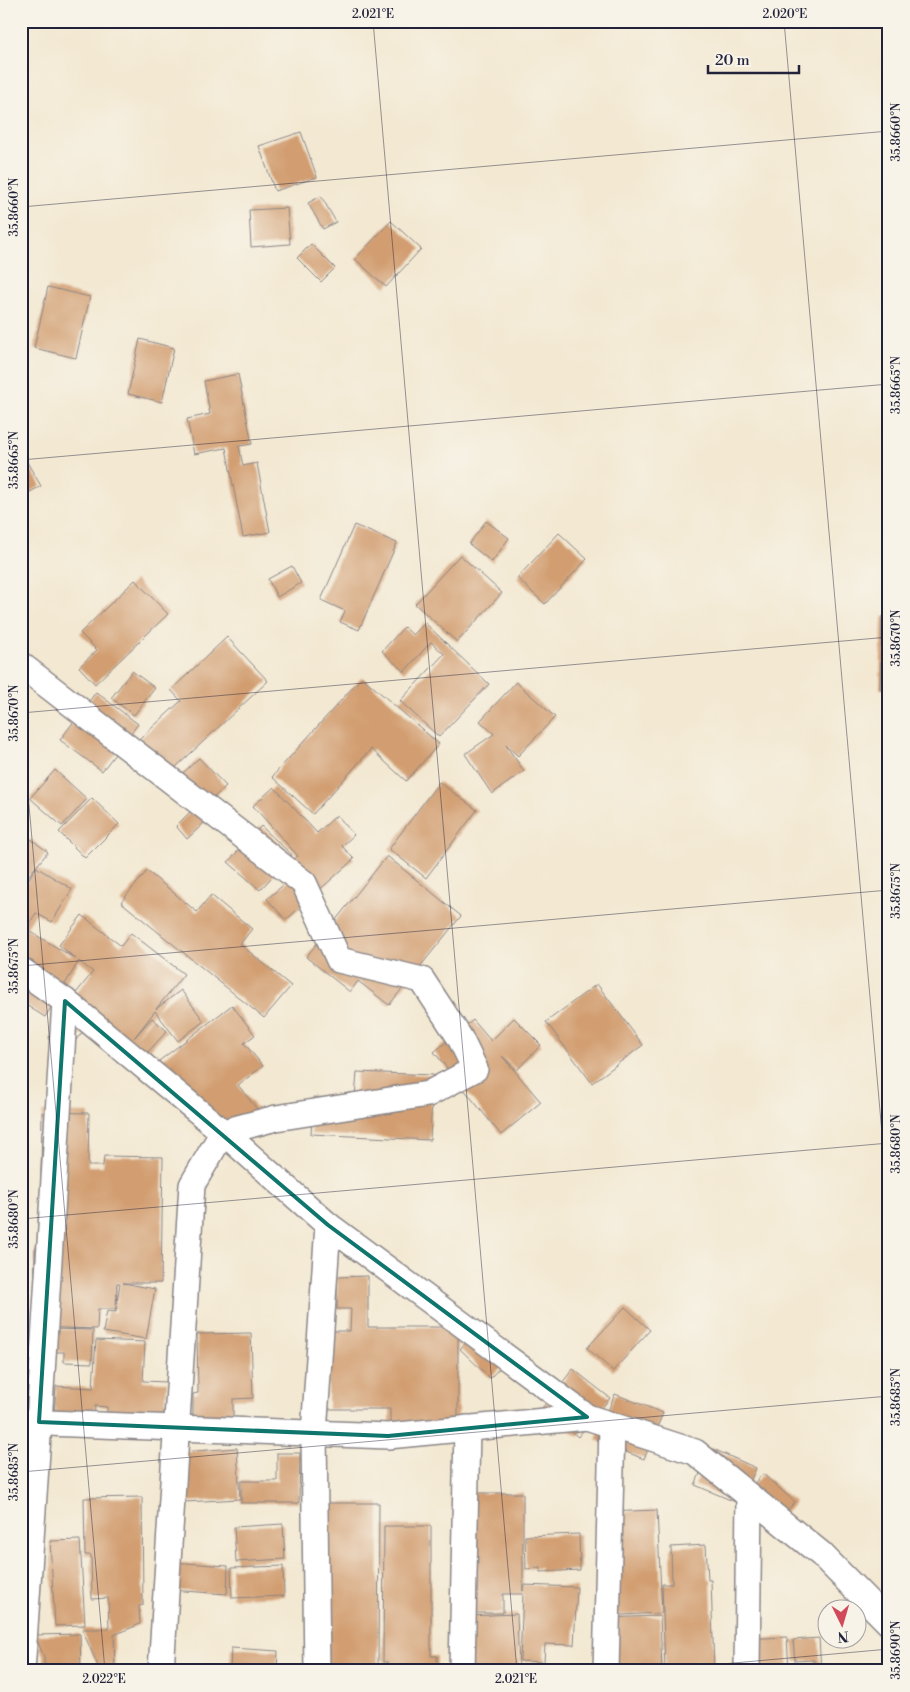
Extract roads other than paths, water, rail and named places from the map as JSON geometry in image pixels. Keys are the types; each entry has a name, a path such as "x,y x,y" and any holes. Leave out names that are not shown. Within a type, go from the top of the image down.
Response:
{"street":[{"path":"21,664 304,883 339,960 422,980 460,1038 475,1069 428,1094 276,1118 223,1132 192,1185 161,1671"},
{"path":"21,970 65,1001 223,1132 328,1225 586,1417 696,1452 821,1554 889,1623"},
{"path":"22,1671 30,1422 65,1001"},
{"path":"317,1671 314,1433 328,1225"},
{"path":"30,1422 388,1436 586,1417"},
{"path":"606,1671 612,1426"},
{"path":"462,1671 467,1428"},
{"path":"747,1671 749,1496"}]}
